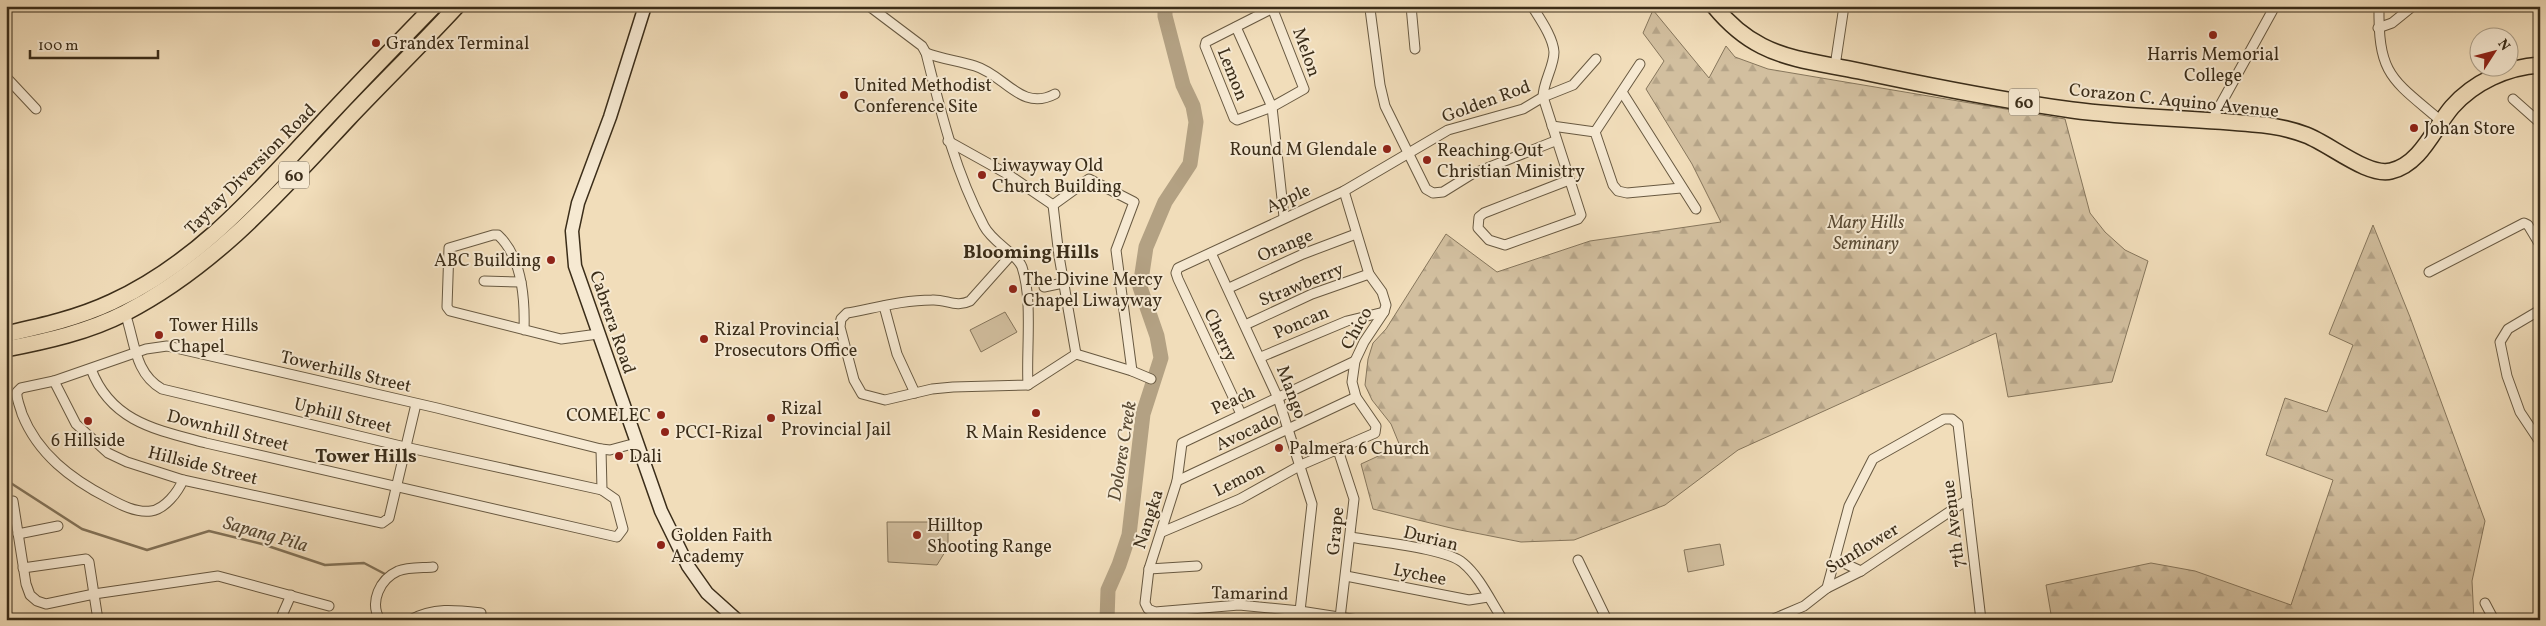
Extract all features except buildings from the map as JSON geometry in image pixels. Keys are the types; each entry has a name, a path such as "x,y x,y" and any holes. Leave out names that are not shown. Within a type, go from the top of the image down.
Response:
{"main road":[{"name":"Taytay Diversion Road","path":"6,334 71,318 120,298 189,256 234,218 434,6"},
{"name":"Taytay Diversion Road","path":"6,349 80,331 125,313 164,292 218,252 241,231 457,6"},
{"name":"Corazon C. Aquino Avenue","path":"1714,6 1743,35 1763,47 1789,56 1957,92 2074,110 2260,124 2305,135 2335,148 2360,165 2376,172 2392,171 2410,161 2420,152 2462,96 2507,71 2523,66 2540,65"},
{"name":"Cabrera Road","path":"643,9 610,117 578,203 572,230 576,266 598,334 661,511 688,566 707,593 737,620"},
{"path":"359,84 371,95"},
{"path":"120,298 125,313"}],"street":[{"path":"869,6 916,41 926,53 948,141 963,184 987,232 1021,265 1024,275 1028,330 1028,385"},
{"path":"1373,6 1370,9 1380,85 1385,106 1426,189 1434,193 1443,192 1472,174 1555,141"},
{"path":"1411,6 1415,49"},
{"path":"1532,6 1545,28 1554,52 1543,86 1543,97 1555,141 1582,211 1578,219 1504,245 1489,240 1478,228 1479,216 1484,213 1569,180"},
{"path":"1835,66 1844,6"},
{"path":"2212,120 2275,6"},
{"path":"2379,6 2378,28 2382,57 2393,79 2442,121"},
{"path":"2378,28 2392,23 2413,6"},
{"path":"1275,8 1236,27 1272,107 1284,217"},
{"name":"Melon","path":"1234,118 1242,120 1272,107 1304,89 1275,8"},
{"name":"Lemon","path":"1234,118 1206,51 1206,42 1236,27"},
{"path":"926,53 946,60 976,66 993,74 1022,97 1044,99 1055,94"},
{"name":"Golden Rod","path":"1408,153 1448,130 1523,109 1543,97 1573,86 1596,59"},
{"path":"1595,132 1640,64"},
{"path":"6,77 36,109"},
{"path":"1622,92 1696,209"},
{"path":"2513,99 2540,123"},
{"path":"1552,126 1595,132"},
{"path":"1595,132 1612,185 1618,191 1627,193 1681,188"},
{"path":"948,141 1009,175 1053,205 1063,283 1076,354"},
{"name":"Apple","path":"1178,268 1284,217 1344,191 1408,153"},
{"path":"1053,205 1084,180 1092,180 1132,200 1135,205 1116,250 1132,371"},
{"name":"Chico","path":"1344,191 1369,274 1382,292 1386,305 1384,312 1364,342 1355,362 1352,382 1356,397"},
{"path":"2430,272 2524,223 2528,225 2540,245"},
{"name":"Orange","path":"1229,288 1303,254 1356,234"},
{"path":"524,330 525,304 521,282 513,258 504,241 498,236 449,248 448,307 450,312 524,330 565,339 598,334"},
{"name":"Mango","path":"1211,253 1229,288 1278,398 1312,504 1300,610"},
{"path":"1011,255 970,301 964,304 957,305 937,300 916,300 846,313 841,319 840,327 854,380 862,394 871,398 885,400 953,387 1028,385 1076,354 1152,379"},
{"name":"Cherry","path":"1178,268 1176,272 1178,279 1241,414"},
{"name":"Strawberry","path":"1245,325 1312,294 1369,274"},
{"path":"484,281 521,282"},
{"path":"1044,287 1063,283"},
{"path":"884,306 897,354 915,393"},
{"path":"2540,310 2508,329 2500,342 2507,376 2520,412 2540,442"},
{"name":"Poncan","path":"1260,357 1347,321 1384,312"},
{"name":"Uphill Street","path":"125,313 142,372 151,382 162,389 602,490"},
{"name":"Towerhills Street","path":"183,480 172,497 163,506 153,511 141,512 102,495 61,469 44,450 24,418 18,402 18,392 22,388 91,369 154,347 173,347 602,449 610,450 636,443"},
{"name":"Peach","path":"1181,445 1184,441 1355,362"},
{"name":"Downhill Street","path":"91,369 102,392 114,406 127,416 150,426 206,443 617,537 623,529 617,504 610,494 602,490"},
{"name":"Hillside Street","path":"54,380 76,424 108,453 127,462 183,480 382,523 389,518 398,486"},
{"name":"Lemon","path":"1162,532 1240,499 1301,465 1375,433 1375,423 1356,397"},
{"name":"Avocado","path":"1177,481 1356,397"},
{"path":"398,486 405,446 416,404"},
{"name":"7th Avenue","path":"1835,559 1849,506 1873,459 1944,419 1952,419 1958,424 1981,620"},
{"name":"Nangka","path":"1145,603 1149,569 1177,481 1181,445"},
{"path":"602,449 602,490"},
{"name":"Grape","path":"1338,450 1354,499 1340,618"},
{"name":"Sunflower","path":"1771,620 1804,606 1827,588 1860,571 1967,500"},
{"path":"13,501 23,568 30,595 37,601 46,604 94,594 218,576 329,606"},
{"path":"18,534 58,526"},
{"name":"Durian","path":"1351,537 1421,549 1456,558 1469,569 1503,620"},
{"path":"23,568 86,559 89,562 98,620"},
{"path":"1827,588 1835,559 1860,571"},
{"path":"1578,560 1607,620"},
{"path":"1149,569 1197,566"},
{"path":"380,620 375,605 377,592 388,577 399,570 433,567"},
{"name":"Lychee","path":"1346,576 1469,600 1488,597"},
{"path":"280,620 291,595"},
{"name":"Tamarind","path":"1145,603 1148,608 1155,612 1240,605 1300,610 1358,620"},
{"path":"2485,603 2494,620"},
{"path":"410,620 452,610 482,613"}],"green space":[{"name":"Mary Hills Seminary","path":"1653,10 1709,78 1726,46 1735,57 1768,69 2065,119 2090,213 2105,232 2125,250 2148,261 2112,382 2008,397 1996,333 1738,450 1665,505 1574,540 1521,542 1455,529 1373,509 1361,464 1400,446 1391,424 1372,400 1365,385 1368,359 1373,343 1386,329 1446,234 1497,272 1590,241 1721,222 1692,164 1646,89 1664,61 1643,33"},
{"path":"2373,225 2410,317 2485,521 2472,581 2474,620 2052,620 2046,585 2151,563 2195,571 2291,605 2333,480 2266,455 2285,398 2327,412 2353,345 2329,334"},
{"path":"1005,312 1017,332 981,352 970,330"},
{"name":"Hilltop Shooting Range","path":"887,522 948,522 948,547 937,565 888,562"},
{"path":"1720,544 1724,565 1688,572 1684,550"}],"waterway":[{"name":"Dolores Creek","path":"1107,620 1108,590 1129,535 1143,414 1161,358 1157,336 1140,287 1146,247 1165,202 1190,164 1196,122 1193,106 1183,85 1165,16 1165,6"},
{"name":"Sapang Pila","path":"6,480 82,529 147,550 209,531 262,544 325,565 364,563 385,574"}],"place":[{"name":"Harris Memorial College","path":"2213,35"},
{"name":"Grandex Terminal","path":"376,43"},
{"name":"United Methodist Conference Site","path":"844,95"},
{"name":"Johan Store","path":"2414,128"},
{"name":"Round M Glendale","path":"1387,149"},
{"name":"Reaching Out Christian Ministry","path":"1427,160"},
{"name":"Liwayway Old Church Building","path":"982,175"},
{"name":"ABC Building","path":"551,260"},
{"name":"The Divine Mercy Chapel Liwayway","path":"1013,289"},
{"name":"Tower Hills Chapel","path":"159,335"},
{"name":"Rizal Provincial Prosecutors Office","path":"704,339"},
{"name":"R Main Residence","path":"1036,413"},
{"name":"COMELEC","path":"661,415"},
{"name":"Rizal Provincial Jail","path":"771,418"},
{"name":"6 Hillside","path":"88,421"},
{"name":"PCCI-Rizal","path":"665,432"},
{"name":"Palmera 6 Church","path":"1279,448"},
{"name":"Dali","path":"619,456"},
{"name":"Hilltop Shooting Range","path":"917,535"},
{"name":"Golden Faith Academy","path":"661,545"}],"district":[{"name":"Blooming Hills","path":"1031,251"},
{"name":"Tower Hills","path":"366,455"}]}
